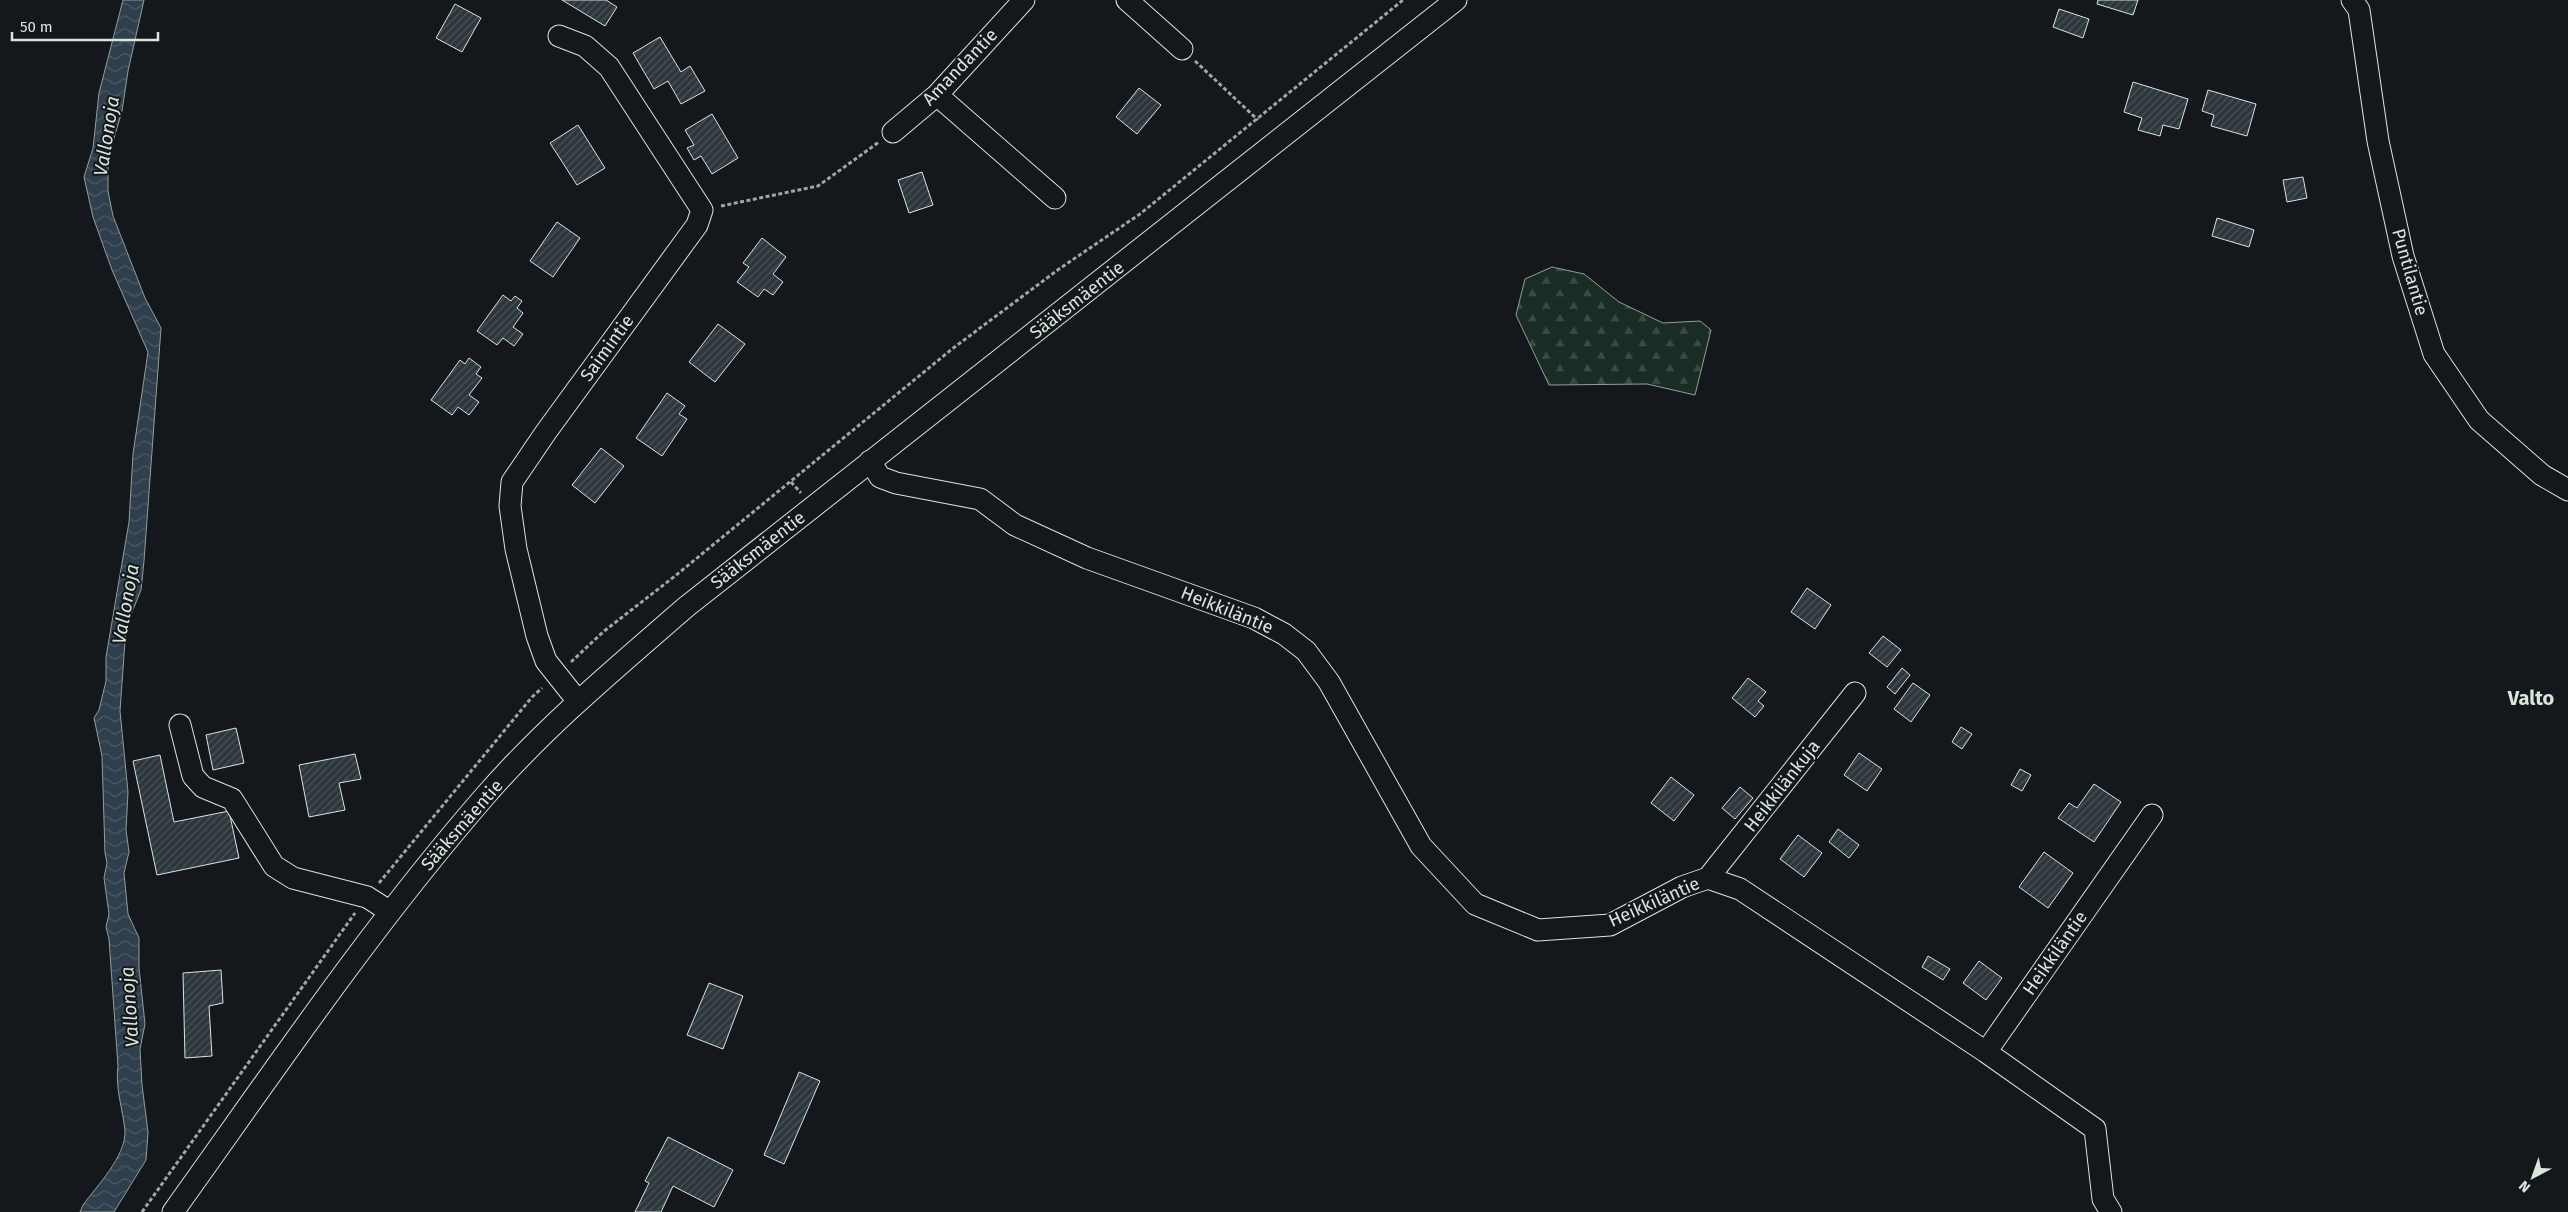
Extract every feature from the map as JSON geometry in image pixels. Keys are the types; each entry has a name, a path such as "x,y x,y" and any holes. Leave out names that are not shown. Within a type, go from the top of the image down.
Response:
{"street":[{"name":"Amandantie","path":"894,132 936,95 1024,0"},
{"path":"1127,0 1182,49"},
{"name":"Sääksmäentie","path":"173,1212 389,911 486,794 577,700 686,607 1456,0"},
{"name":"Puntilantie","path":"2360,3 2378,141 2403,256 2434,354 2479,420 2542,475 2568,490"},
{"path":"559,36 585,46 609,67 702,210"},
{"path":"936,95 1055,198"},
{"name":"Saimintie","path":"577,700 546,661 537,636 516,549 510,506 512,482 546,432 697,225 702,210"},
{"name":"Heikkiläntie","path":"870,461 880,477 896,483 980,499 1015,525 1087,558 1254,618 1284,634 1306,651 1329,682 1421,846 1475,904 1538,930 1610,925 1682,887 1708,878 1740,889 1986,1052 2152,815"},
{"name":"Heikkilänkuja","path":"1708,878 1855,693"},
{"path":"180,725 192,776 203,787 232,799 274,866 293,878 368,897 389,911"},
{"path":"1986,1052 2095,1129 2103,1199 2111,1212"}],"path":[{"path":"1182,49 1258,120"},
{"path":"702,210 818,186 894,132"}],"green space":[{"path":"1552,267 1584,274 1619,302 1663,323 1700,321 1711,330 1695,395 1647,384 1549,385 1516,315 1525,279"}],"water":[{"name":"Vallonoja","path":"123,0 144,0 128,71 122,111 108,158 108,191 113,216 145,298 161,328 141,590 126,627 120,711 128,792 126,830 129,852 124,873 128,914 139,938 139,968 145,1024 140,1049 148,1132 146,1160 114,1212 80,1212 83,1205 116,1160 124,1141 125,1131 118,1091 109,939 106,927 109,914 104,878 107,863 105,853 102,756 94,718 99,710 106,681 106,657 129,522 133,454 148,352 112,270 93,217 84,177 93,148 99,93"}],"building":[{"path":"562,0 606,0 617,7 605,26"},
{"path":"2098,0 2138,0 2133,15 2097,4"},
{"path":"455,4 481,18 462,52 436,38"},
{"path":"2059,9 2089,19 2083,38 2053,27"},
{"path":"660,37 681,72 690,66 705,91 681,104 668,81 654,89 633,53"},
{"path":"2133,82 2188,99 2179,129 2163,125 2160,136 2138,130 2142,118 2124,112"},
{"path":"1139,88 1161,105 1137,134 1116,117"},
{"path":"2208,90 2256,104 2247,136 2211,126 2214,115 2202,111"},
{"path":"712,114 738,158 712,174 701,156 694,160 687,148 694,145 685,130"},
{"path":"578,125 605,168 577,185 550,143"},
{"path":"922,172 933,205 909,213 898,180"},
{"path":"2303,177 2307,198 2287,202 2283,180"},
{"path":"2217,218 2254,230 2249,247 2212,236"},
{"path":"557,222 580,238 553,277 530,261"},
{"path":"762,238 786,257 773,274 783,282 773,295 764,289 758,297 737,282 749,267 743,263"},
{"path":"503,295 511,301 515,296 522,301 517,308 523,313 513,327 523,334 514,346 503,338 497,345 477,331"},
{"path":"718,324 745,344 715,382 689,362"},
{"path":"469,358 481,367 476,374 482,378 469,395 479,402 469,415 458,407 452,415 431,400 460,360 465,364"},
{"path":"667,393 685,406 679,414 687,419 662,456 636,438"},
{"path":"601,448 624,466 595,503 572,485"},
{"path":"1807,588 1831,605 1815,629 1791,612"},
{"path":"1883,636 1901,650 1887,667 1869,653"},
{"path":"1902,668 1910,675 1895,694 1887,687"},
{"path":"1748,678 1766,692 1758,701 1764,706 1755,717 1732,698"},
{"path":"1913,683 1930,695 1911,722 1894,709"},
{"path":"1961,727 1972,734 1962,749 1952,742"},
{"path":"236,728 244,763 213,770 206,735"},
{"path":"1859,753 1882,769 1867,791 1844,775"},
{"path":"355,754 361,779 339,783 345,810 309,817 299,765"},
{"path":"160,755 174,822 229,811 239,858 157,875 133,761"},
{"path":"2020,769 2031,775 2022,791 2011,785"},
{"path":"1671,777 1694,795 1674,821 1651,803"},
{"path":"2094,784 2121,802 2094,842 2058,818 2069,803 2077,808"},
{"path":"1740,787 1753,798 1735,819 1722,808"},
{"path":"1838,829 1859,845 1849,858 1829,842"},
{"path":"1798,835 1822,853 1804,877 1780,859"},
{"path":"2044,852 2073,873 2048,908 2019,887"},
{"path":"1928,956 1950,969 1943,980 1922,967"},
{"path":"1979,961 2002,978 1986,1000 1963,983"},
{"path":"221,970 223,1003 209,1006 212,1056 185,1058 183,973"},
{"path":"709,983 743,996 723,1049 687,1035"},
{"path":"799,1072 820,1081 784,1164 764,1155"},
{"path":"668,1137 733,1170 714,1207 673,1186 661,1212 635,1212 649,1183 645,1181"}],"district":[{"name":"Valto","path":"2531,698"}]}
